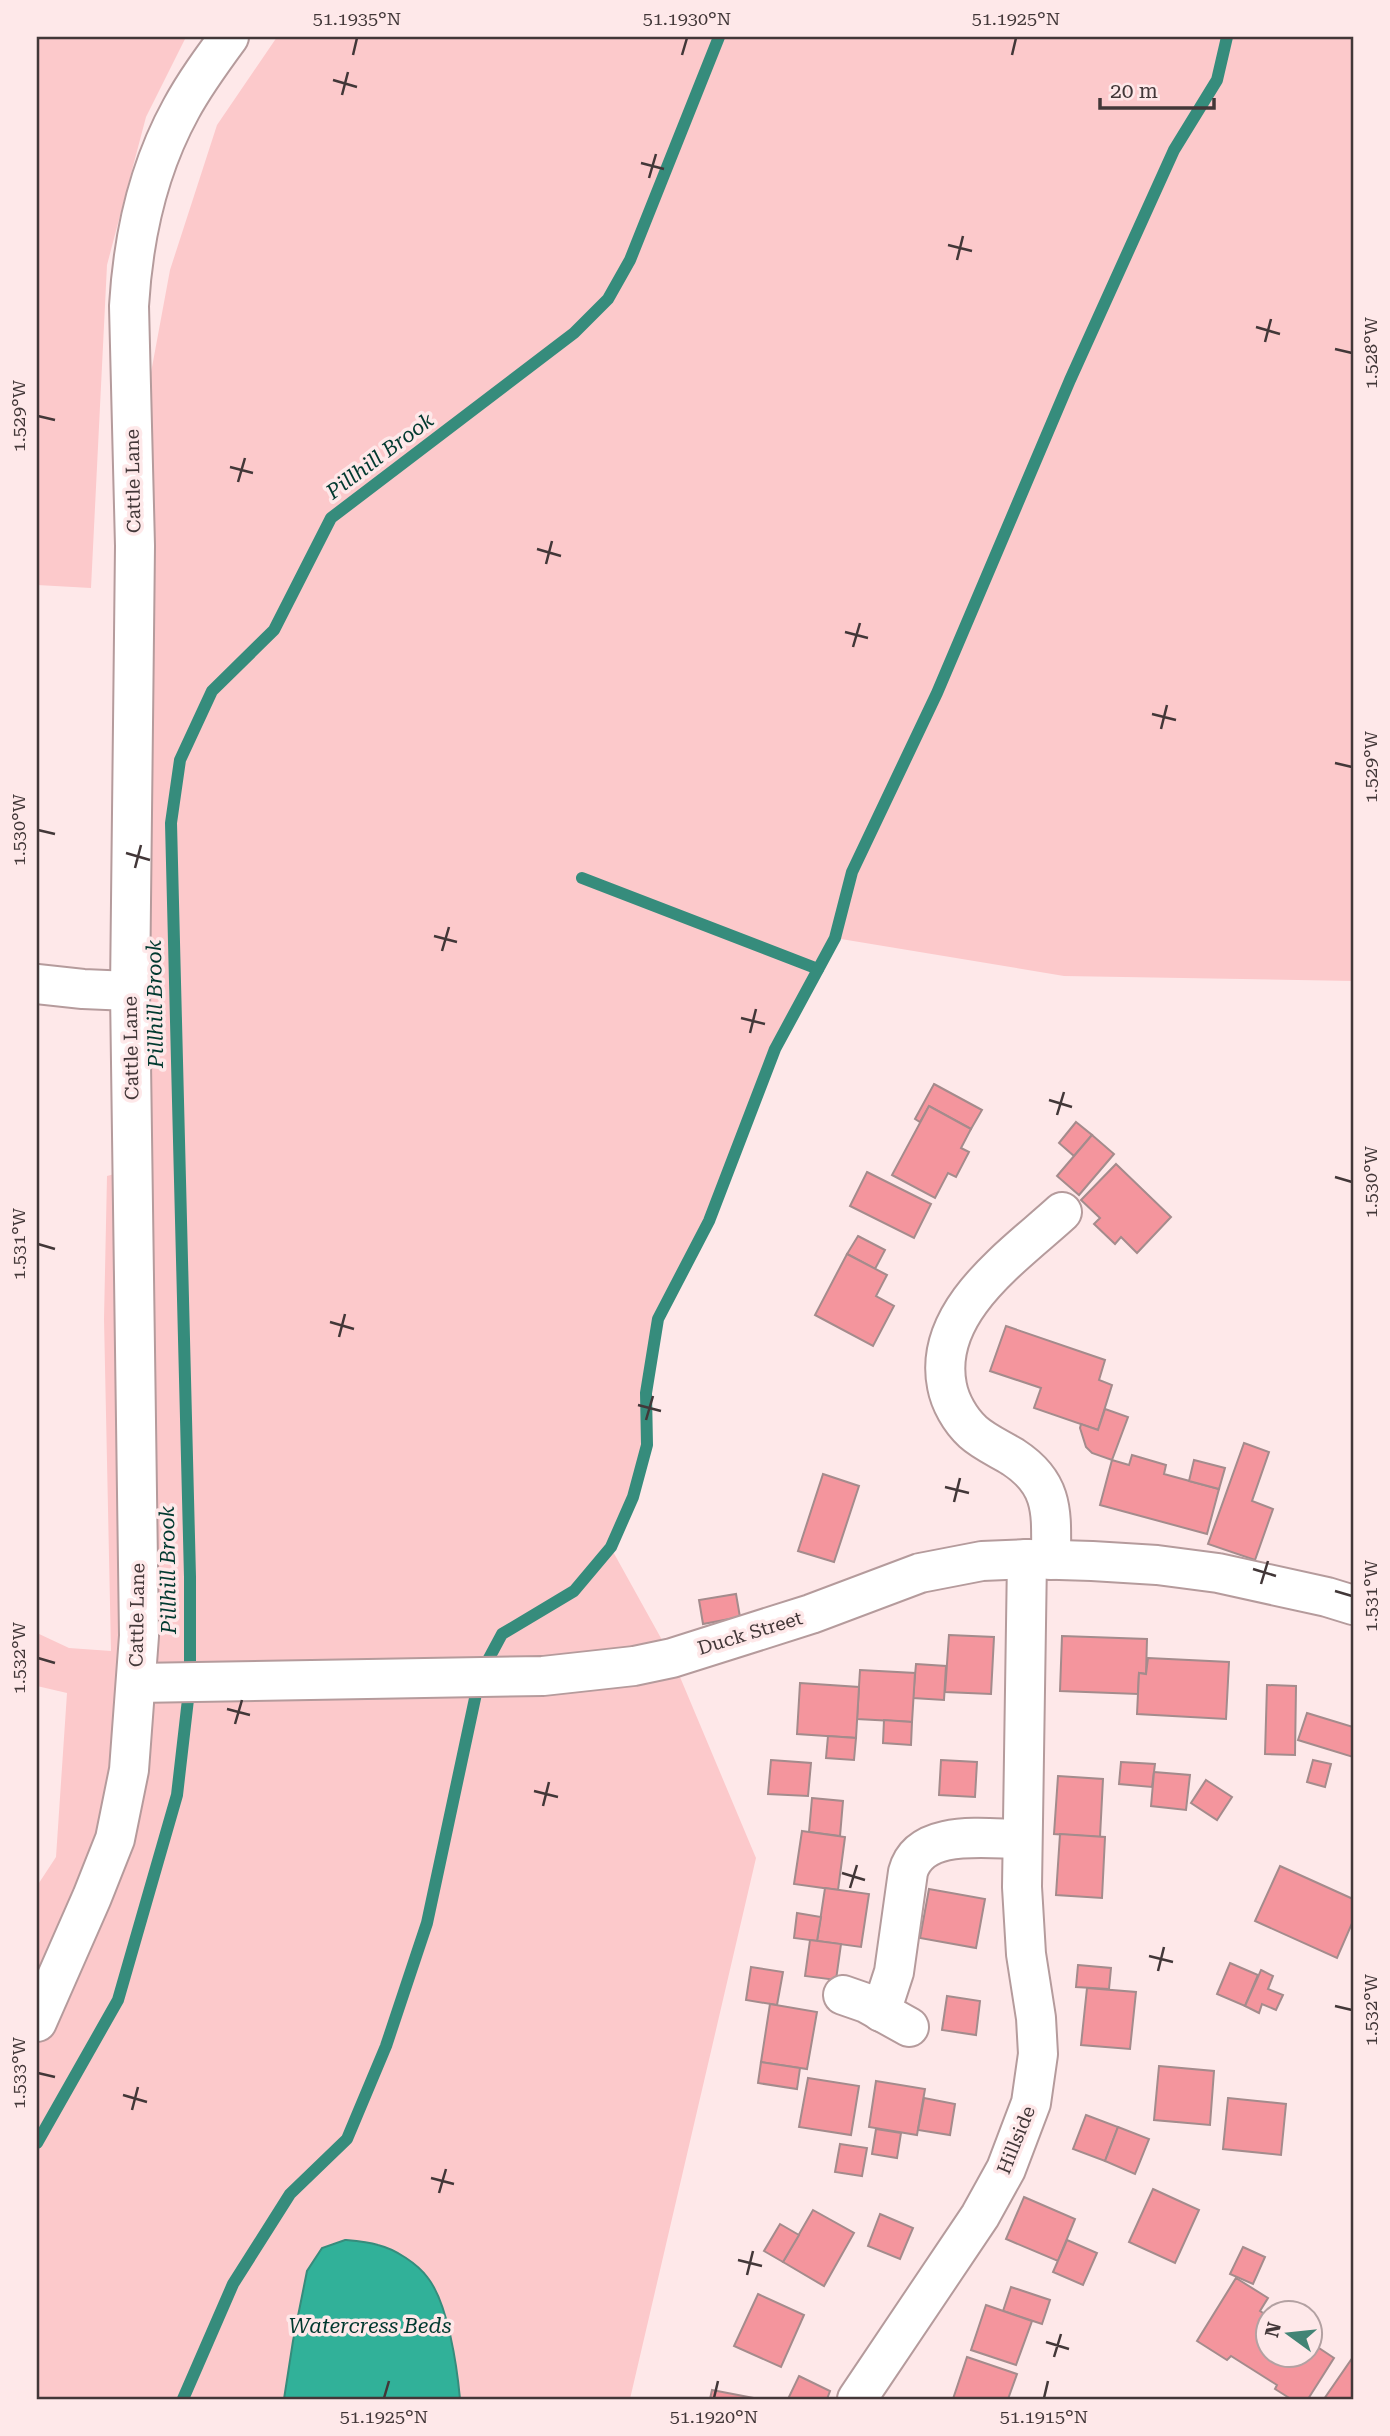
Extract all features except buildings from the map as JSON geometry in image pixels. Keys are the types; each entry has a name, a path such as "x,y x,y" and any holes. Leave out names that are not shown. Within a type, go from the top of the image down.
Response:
{"street":[{"name":"Cattle Lane","path":"37,2022 115,1839 148,1683 139,1570 130,991 135,546 129,306 136,235 146,195 166,140 187,99 229,37"},
{"path":"37,984 130,991"},
{"name":"Hillside","path":"857,2399 979,2216 1006,2169 1031,2103 1038,2054 1024,1926 1022,1839 1025,1750 1039,1560 1051,1508 1037,1476 1026,1465 973,1432 960,1417 950,1398 945,1377 952,1328 967,1305 987,1281 1062,1212"},
{"name":"Duck Street","path":"148,1683 591,1672 672,1658 811,1614 920,1573 982,1562 1039,1560 1144,1564 1218,1573 1353,1605"},
{"path":"843,1995 895,2019 894,1972 908,1872 911,1862 925,1847 941,1840 1022,1839"}],"shaded area":[{"path":"37,37 186,37 146,117 107,265 91,588 37,585"},
{"path":"277,37 1353,37 1353,981 1064,976 835,938 775,1049 709,1221 658,1319 646,1393 647,1445 633,1497 611,1548 672,1658 756,1858 630,2399 460,2399 446,2320 428,2278 392,2250 346,2240 284,2399 37,2399 37,1886 56,1857 67,1693 37,1686 37,1633 69,1648 111,1651 104,1319 107,1176 148,1165 150,378 170,270 217,125"}],"water":[{"name":"Watercress Beds","path":"345,2240 370,2243 392,2250 412,2262 428,2278 446,2319 460,2399 284,2399 307,2271 322,2248"}],"waterway":[{"name":"Pillhill Brook","path":"37,2143 118,2000 177,1795 190,1682 190,1577 171,823 180,760 212,691 274,630 331,518 574,333 608,299 630,260 719,37"},
{"path":"183,2399 233,2284 290,2194 347,2139 386,2046 427,1923 480,1675 502,1634 574,1591 611,1547 633,1497 647,1445 646,1393 658,1319 709,1221 775,1049 835,938 852,872 937,693 1070,380 1174,150 1217,80 1227,37"},
{"path":"582,878 818,969"}]}
